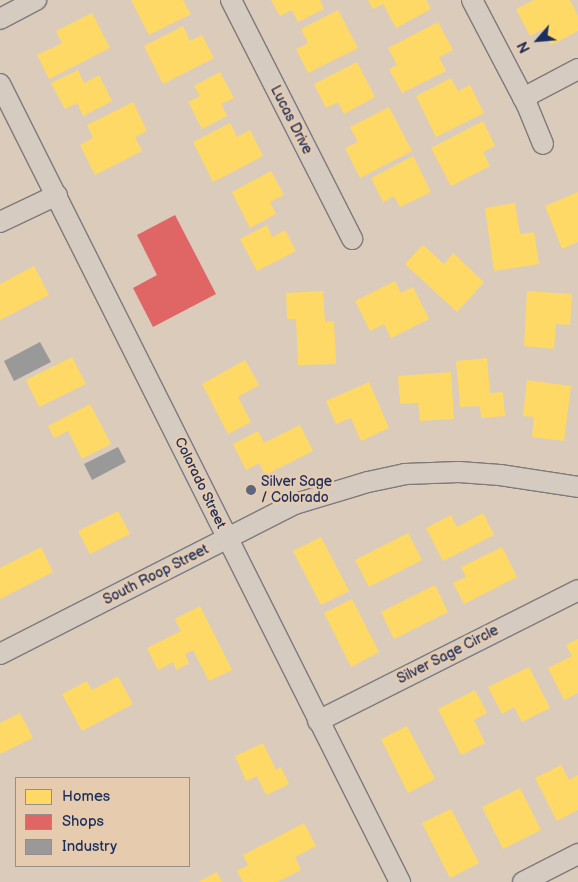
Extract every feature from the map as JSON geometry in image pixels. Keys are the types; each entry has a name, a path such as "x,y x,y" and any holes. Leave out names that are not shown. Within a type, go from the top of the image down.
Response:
{"street":[{"path":"0,19 36,0"},
{"name":"Lucas Drive","path":"231,0 352,240"},
{"path":"472,0 523,98 543,144"},
{"path":"523,98 578,69"},
{"name":"Colorado Street","path":"0,84 397,881"},
{"path":"0,222 57,196"},
{"name":"South Roop Street","path":"0,654 295,504 368,482 405,474 459,472 578,487"},
{"name":"Silver Sage Circle","path":"318,721 578,590"},
{"path":"523,882 578,854"}],"building: Homes":[{"path":"131,0 183,0 191,14 149,35"},
{"path":"271,0 320,0 324,9 298,22 292,10 280,16"},
{"path":"368,0 426,0 431,9 396,28 383,4 373,9"},
{"path":"534,0 570,0 578,16 578,31 551,45 543,29 530,36 516,9"},
{"path":"338,10 358,48 308,73 296,49 308,43 301,29"},
{"path":"92,13 110,48 49,79 37,55 62,43 56,31"},
{"path":"438,22 453,50 439,57 446,71 402,93 389,69 397,65 388,48"},
{"path":"183,26 190,41 202,35 214,58 163,84 144,46"},
{"path":"357,62 375,97 344,114 338,102 326,108 314,84"},
{"path":"78,70 84,83 99,75 112,101 83,116 77,103 65,109 51,83"},
{"path":"220,72 234,98 221,104 227,116 202,129 188,102 200,96 194,86"},
{"path":"451,78 458,91 470,85 484,113 436,137 416,96"},
{"path":"133,102 147,131 135,137 142,151 95,175 80,145 93,138 87,125"},
{"path":"389,107 412,151 360,178 345,148 358,142 350,127"},
{"path":"483,121 495,146 483,152 490,166 451,186 431,148"},
{"path":"230,123 237,137 250,130 263,156 213,182 193,142"},
{"path":"413,156 431,192 400,207 394,196 383,202 371,178"},
{"path":"271,171 284,195 270,202 276,214 250,228 232,192"},
{"path":"578,192 578,242 562,249 545,206"},
{"path":"515,203 520,234 534,232 539,264 494,271 485,208"},
{"path":"267,225 272,237 285,230 296,251 257,271 240,239"},
{"path":"423,245 444,264 453,253 484,282 457,312 405,264"},
{"path":"34,266 49,295 0,320 0,284"},
{"path":"395,281 401,293 413,287 429,319 391,338 384,324 370,331 355,301"},
{"path":"323,291 325,322 334,321 336,364 298,365 296,319 287,319 286,293"},
{"path":"527,291 572,294 570,325 556,324 554,349 524,346"},
{"path":"72,357 86,384 39,407 26,380"},
{"path":"487,358 490,393 503,392 505,416 481,418 480,406 460,407 456,361"},
{"path":"245,360 259,385 238,397 251,422 228,434 202,384"},
{"path":"451,372 454,419 420,421 418,403 400,404 398,376"},
{"path":"527,380 571,386 564,441 532,437 534,417 523,416"},
{"path":"369,382 389,428 361,441 351,418 336,424 326,401"},
{"path":"90,404 111,444 82,459 68,431 54,438 48,426"},
{"path":"300,425 313,451 265,475 259,463 246,470 233,444 258,431 264,443"},
{"path":"118,511 130,534 90,554 78,531"},
{"path":"483,513 494,535 443,561 426,528 451,515 457,527"},
{"path":"408,533 422,560 369,587 355,560"},
{"path":"321,537 349,591 321,605 293,551"},
{"path":"41,547 53,572 0,599 0,568"},
{"path":"502,547 517,577 464,604 453,583 466,577 461,567"},
{"path":"435,585 448,612 394,639 381,612"},
{"path":"352,599 379,652 351,667 324,613"},
{"path":"200,606 232,670 209,681 193,650 185,654 189,663 176,670 173,662 158,670 147,648 181,631 175,619"},
{"path":"578,639 578,693 564,700 548,668 572,656 566,645"},
{"path":"529,667 550,708 522,722 514,707 502,714 488,687"},
{"path":"118,676 133,704 82,731 62,694 87,681 92,690"},
{"path":"475,690 487,713 474,720 485,743 461,755 438,709"},
{"path":"20,713 33,738 0,754 0,723"},
{"path":"407,726 435,779 408,793 381,739"},
{"path":"263,743 276,770 281,767 289,784 266,795 257,776 246,781 235,756"},
{"path":"561,765 569,780 578,775 578,810 557,821 535,778"},
{"path":"520,788 541,830 503,849 482,807"},
{"path":"451,809 479,863 450,878 422,823"},
{"path":"304,823 316,846 295,857 301,870 277,882 243,882 237,871 248,865 243,855"},
{"path":"217,872 222,882 198,882"}],"building: Shops":[{"path":"175,215 216,294 153,327 133,288 157,275 137,235"}],"building: Industry":[{"path":"40,342 51,362 14,381 4,361"},
{"path":"118,447 126,462 92,480 84,464"}],"place":[{"name":"Silver Sage / Colorado","path":"251,490"}]}
